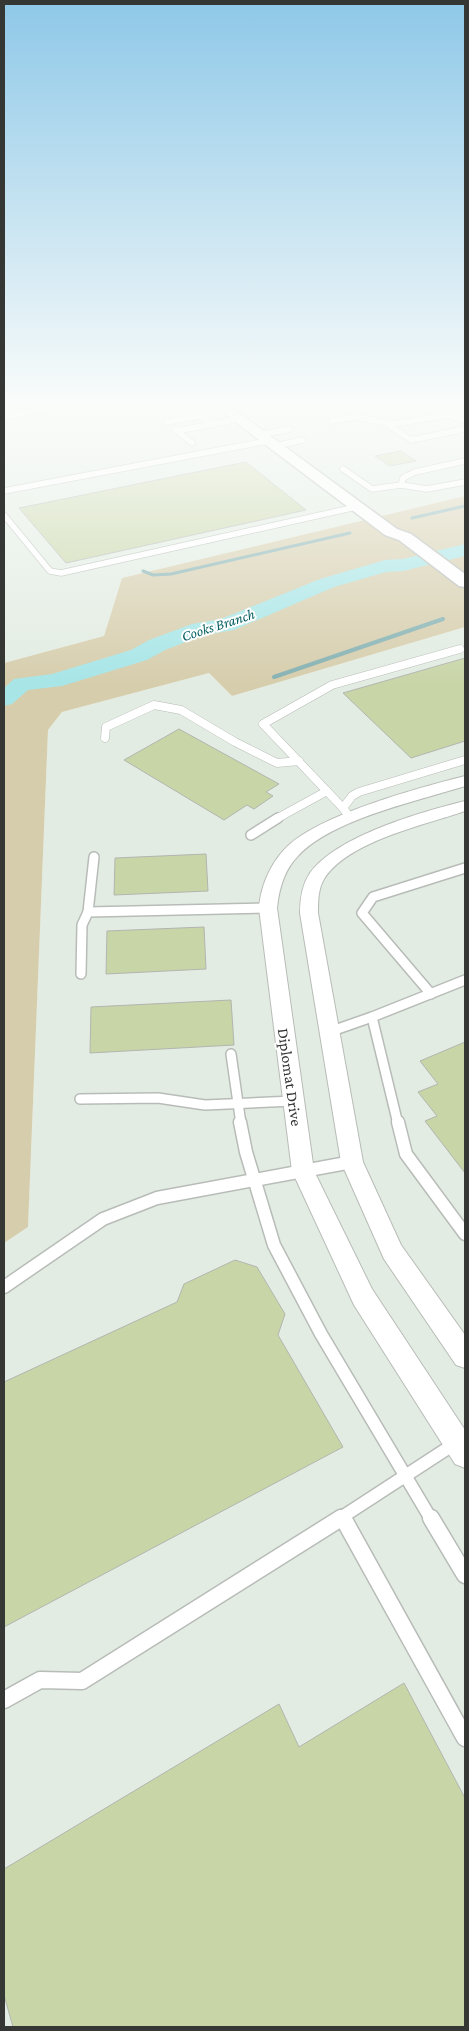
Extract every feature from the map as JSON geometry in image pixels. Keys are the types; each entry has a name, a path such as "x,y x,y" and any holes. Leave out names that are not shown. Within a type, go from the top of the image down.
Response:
{"street":[{"path":"342,497 391,532 394,540 461,588"},
{"name":"Diplomat Drive","path":"463,1444 363,1297 303,1171 268,908 269,893 287,857 298,845 327,828 347,813 465,781"},
{"path":"465,806 371,838 344,852 327,864 317,876 310,892 309,913 352,1162 392,1252 465,1356"}],"lane":[{"path":"4,515 46,567 50,571 61,573 356,507"},
{"path":"347,813 263,724 332,685 460,649"},
{"path":"105,738 106,728 154,704 181,710 235,742 277,763 299,761"},
{"path":"347,813 352,796 359,792 465,760"},
{"path":"251,835 298,805 328,791"},
{"path":"81,974 82,925 88,912 94,857"},
{"path":"431,994 362,913 372,897 465,868"},
{"path":"88,912 268,908"},
{"path":"329,1032 465,980"},
{"path":"372,1017 406,1154 465,1234"},
{"path":"231,1054 237,1104 246,1152 274,1245 321,1334 465,1575"},
{"path":"80,1099 158,1098 205,1105 293,1101"},
{"path":"4,1287 104,1219 157,1198 352,1162"},
{"path":"4,1700 40,1680 82,1681 406,1476 463,1444"},
{"path":"342,1516 465,1738"}],"shaded area":[{"path":"4,497 462,497 122,578 104,636 4,663"},
{"path":"465,497 465,627 232,696 209,673 62,712 48,730 28,1227 4,1243 4,663 104,636 122,578"},
{"path":"465,627 465,2027 4,2027 4,1243 28,1227 48,730 62,712 209,673 232,696"}],"building":[{"path":"74,497 289,497 306,510 66,563 19,508"},
{"path":"465,658 465,741 411,758 343,693"},
{"path":"179,729 279,784 266,792 273,796 254,809 247,805 224,820 124,760"},
{"path":"206,854 208,891 114,895 115,858"},
{"path":"204,927 206,969 106,974 107,931"},
{"path":"231,1000 234,1045 90,1053 91,1007"},
{"path":"465,1042 465,1173 425,1121 437,1116 418,1092 438,1084 420,1061"},
{"path":"235,1260 257,1267 285,1314 278,1335 343,1447 4,1627 4,1382 177,1302 184,1284"},
{"path":"404,1683 465,1798 465,2027 13,2027 4,1995 4,1869 279,1704 299,1747"}],"waterway":[{"path":"412,518 465,506"},
{"path":"143,571 153,575 171,574 350,533"},
{"name":"Cooks Branch","path":"4,699 22,684 54,681 139,655 157,645 200,629 226,625 327,583 385,566 403,565 465,550"},
{"path":"274,677 443,619"}]}
